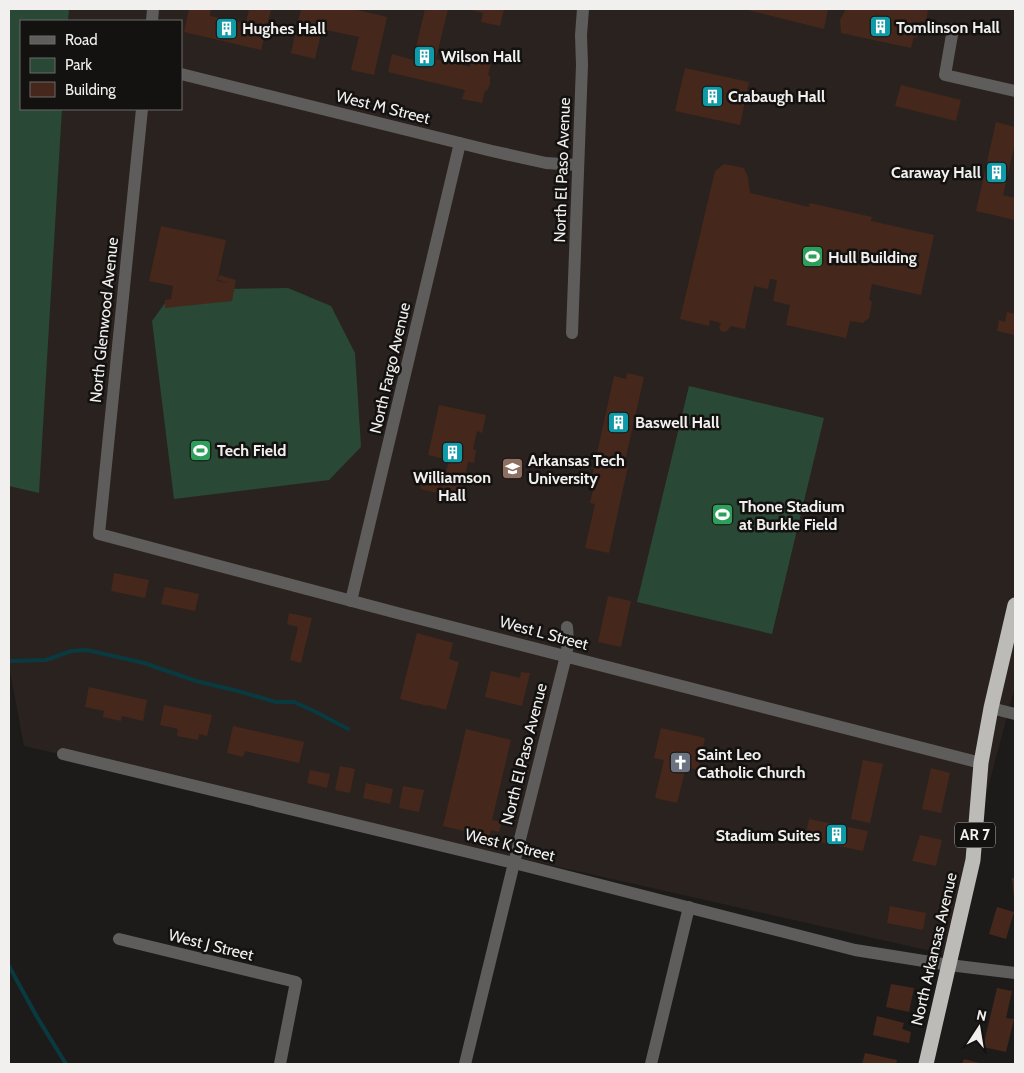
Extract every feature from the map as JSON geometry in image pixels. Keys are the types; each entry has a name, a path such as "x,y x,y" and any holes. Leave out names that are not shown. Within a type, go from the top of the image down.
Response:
{"highway":[{"name":"North Arkansas Avenue","path":"926,1064 973,860 981,763 1015,605"}],"street":[{"name":"North El Paso Avenue","path":"572,332 582,65 581,35 584,9"},
{"path":"953,29 945,75 1015,92"},
{"name":"West M Street","path":"182,74 546,163 578,165"},
{"name":"North Glenwood Avenue","path":"99,534 142,110"},
{"name":"North Fargo Avenue","path":"351,601 460,143"},
{"name":"West L Street","path":"99,534 351,601 981,763"},
{"name":"North El Paso Avenue","path":"465,1064 566,656 568,643 567,627"},
{"path":"992,708 1015,714"},
{"name":"West K Street","path":"63,754 514,863 855,950 1015,973"},
{"path":"651,1064 689,907"},
{"name":"West J Street","path":"119,939 296,982 280,1064"}],"shaded area":[{"name":"Arkansas Tech University","path":"44,9 1015,9 1015,686 944,954 24,746 9,666 9,272 31,110 182,110 182,20 43,20"}],"green space":[{"path":"9,9 69,9 68,20 20,20 20,110 62,110 39,493 9,486"},
{"path":"288,288 331,306 355,353 361,447 329,480 174,499 152,321 165,303 221,289"},
{"path":"689,386 824,418 772,634 637,602"}],"building":[{"name":"Hughes Hall","path":"189,9 211,9 210,16 246,23 249,9 271,10 261,50 184,32"},
{"path":"301,9 353,9 387,17 374,75 351,70 359,37 322,29 315,59 291,53"},
{"name":"Wilson Hall","path":"425,9 448,9 436,59 470,67 472,58 491,63 488,75 490,76 490,84 487,91 485,90 482,103 462,99 465,90 388,72 392,54 413,60"},
{"name":"Wilson Hall","path":"468,9 504,9 500,26 481,22 483,13"},
{"path":"744,9 828,9 824,29"},
{"name":"Tomlinson Hall","path":"846,9 928,9 926,22 920,21 917,38 914,37 911,48 841,33 840,20"},
{"name":"Crabaugh Hall","path":"685,68 749,82 740,125 675,111"},
{"path":"901,85 961,100 956,121 895,106"},
{"name":"Caraway Hall","path":"996,122 1015,127 1015,149 1003,195 1015,198 1015,220 976,211"},
{"name":"Hull Building","path":"724,164 744,168 748,177 750,193 809,207 810,203 872,217 871,221 934,235 921,295 872,284 869,299 872,302 869,318 863,323 850,321 846,338 786,325 790,305 773,301 777,280 770,279 768,289 754,286 745,329 731,326 727,331 722,332 719,328 721,323 710,320 709,326 680,319 715,171"},
{"path":"161,226 226,240 217,281 229,283 218,280 219,275 236,280 232,301 165,308 165,300 171,299 173,286 149,281"},
{"path":"1007,312 1015,314 1015,335 997,331 999,320 1005,322"},
{"name":"Baswell Hall","path":"627,373 644,377 624,465 628,466 609,553 585,548 595,504 590,503 594,486 590,485 614,376 626,379"},
{"name":"Williamson Hall","path":"439,405 486,415 482,433 477,431 473,449 476,450 474,463 468,462 460,498 420,489 423,472 445,477 449,460 428,455"},
{"path":"114,573 149,580 145,598 111,591"},
{"path":"165,587 199,594 195,611 161,604"},
{"path":"608,596 631,601 621,647 598,642"},
{"path":"289,613 312,618 301,663 290,660 298,627 287,624"},
{"path":"417,633 453,643 449,659 459,662 446,710 400,699"},
{"path":"491,671 520,678 521,672 530,673 522,706 485,697"},
{"path":"89,687 147,700 143,721 122,716 121,721 103,717 104,711 85,707"},
{"path":"164,705 212,715 207,736 199,734 198,740 177,736 178,729 160,725"},
{"path":"233,726 304,742 299,763 245,751 243,757 227,753"},
{"name":"Saint Leo Catholic Church","path":"661,728 705,738 698,770 686,767 677,803 655,798 664,760 654,758"},
{"path":"466,729 511,740 492,820 502,822 499,832 491,830 488,843 468,838 469,832 443,826"},
{"name":"Stadium Suites","path":"863,760 883,764 870,823 851,819"},
{"path":"340,766 355,769 350,793 335,790"},
{"path":"931,768 950,773 941,813 922,809"},
{"path":"310,770 330,774 327,788 307,783"},
{"path":"366,783 393,789 390,804 363,798"},
{"path":"403,786 424,790 419,812 399,808"},
{"name":"Stadium Suites","path":"809,819 868,831 863,851 805,839"},
{"path":"920,835 942,840 936,866 912,861"},
{"path":"1012,878 1015,878 1015,898 1014,898"},
{"path":"890,906 926,913 923,930 887,923"},
{"path":"997,907 1014,912 1006,939 989,934"},
{"path":"891,984 914,988 909,1012 886,1007"},
{"path":"997,988 1012,991 1006,1018 1014,1019 1006,1052 983,1047"},
{"path":"877,1016 904,1023 902,1029 911,1032 909,1043 873,1035"},
{"path":"865,1053 897,1060 896,1064 862,1064"},
{"path":"964,1059 983,1064 962,1064"}],"waterway":[{"path":"9,661 46,660 71,651 87,650 144,663 196,681 276,702 294,702 348,729"},
{"path":"9,966 66,1064"}],"place":[{"name":"Tomlinson Hall","path":"880,27"},
{"name":"Hughes Hall","path":"226,28"},
{"name":"Wilson Hall","path":"425,56"},
{"name":"Crabaugh Hall","path":"712,96"},
{"name":"Caraway Hall","path":"997,172"},
{"name":"Hull Building","path":"812,257"},
{"name":"Baswell Hall","path":"619,422"},
{"name":"Tech Field","path":"201,450"},
{"name":"Williamson Hall","path":"452,453"},
{"name":"Arkansas Tech University","path":"512,469"},
{"name":"Thone Stadium at Burkle Field","path":"723,515"},
{"name":"Saint Leo Catholic Church","path":"681,763"},
{"name":"Stadium Suites","path":"836,835"}]}
